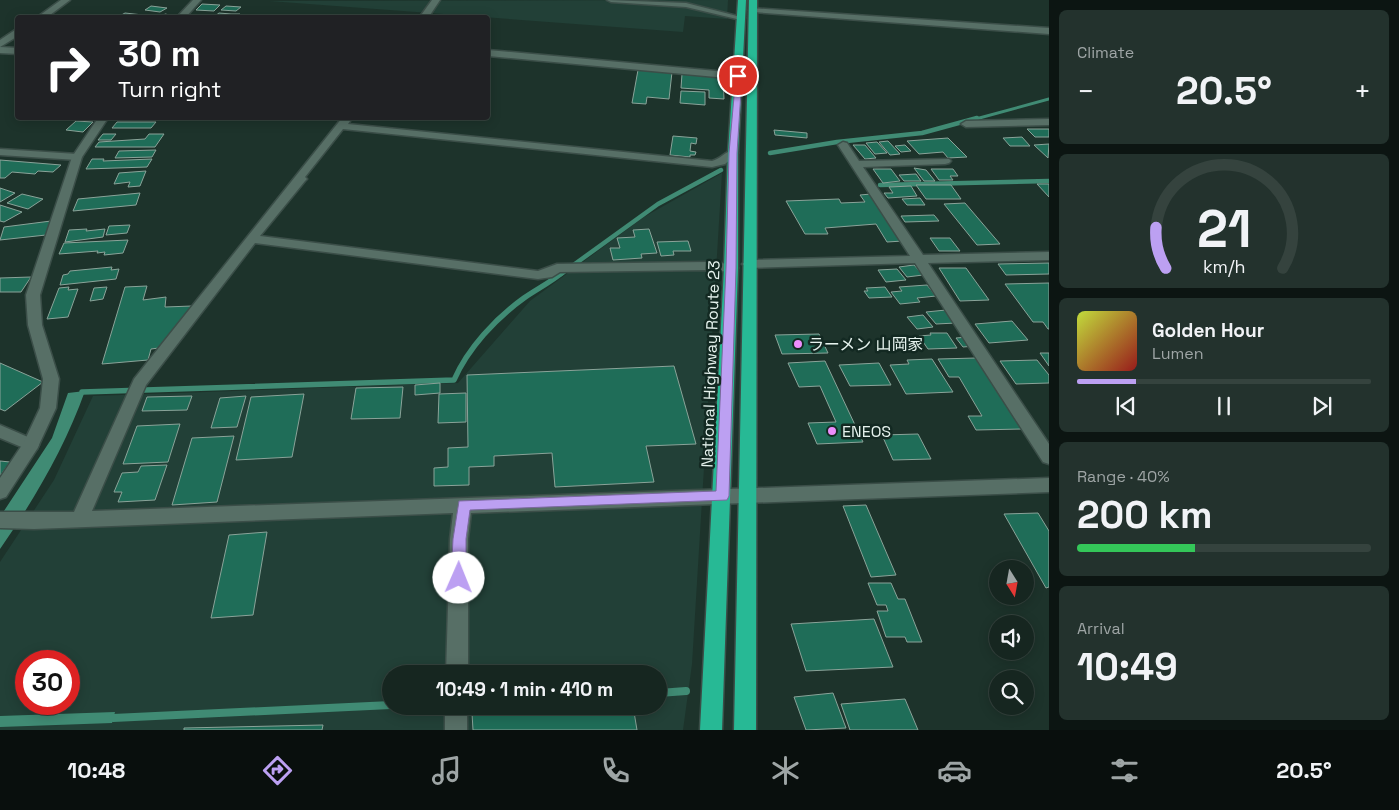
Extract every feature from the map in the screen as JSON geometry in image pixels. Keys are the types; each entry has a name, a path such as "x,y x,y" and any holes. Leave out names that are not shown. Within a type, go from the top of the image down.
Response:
{"highway":[{"name":"National Highway Route 23","path":"711,730 731,268 733,153 738,76 747,7"},
{"path":"745,730 749,495 747,7"}],"street":[{"path":"44,15 66,0"},
{"path":"183,15 197,0"},
{"path":"426,15 436,0"},
{"path":"611,0 686,6 747,7 1049,31"},
{"path":"0,44 15,34"},
{"path":"0,50 15,51"},
{"path":"490,53 738,76"},
{"path":"0,492 31,446 48,408 51,379 35,325 33,295 77,157 103,120"},
{"path":"80,519 135,391 247,244 254,239 344,122 712,164 721,162 733,153"},
{"path":"966,124 1049,122"},
{"path":"843,145 1049,457"},
{"path":"0,152 77,157"},
{"path":"855,164 945,161"},
{"path":"254,239 538,275 562,268 707,266 731,268"},
{"path":"749,264 1049,256"},
{"path":"0,431 31,446"},
{"path":"0,520 34,521 1049,484"},
{"path":"457,665 460,539 464,505"},
{"path":"456,715 456,730"}],"shaded area":[{"path":"728,0 727,19 685,16 683,32 490,18 490,15 456,15 269,1"},
{"path":"722,173 692,664 683,730 0,730 0,562 54,480 93,396 458,383 530,301 644,217"},
{"path":"85,391 48,473 0,549 0,517 52,438 68,393"},
{"path":"115,712 112,723 0,727 0,716 80,715 80,713"}],"building":[{"path":"202,4 220,5 214,11 196,10"},
{"path":"151,6 167,8 160,12 145,10"},
{"path":"226,6 241,7 236,11 221,10"},
{"path":"125,13 143,15 121,15"},
{"path":"219,13 240,14 239,15 216,15"},
{"path":"638,70 672,72 669,99 647,97 646,104 632,103"},
{"path":"682,74 723,77 724,99 709,98 709,90 681,88"},
{"path":"681,91 705,92 705,105 680,103"},
{"path":"76,121 93,122 83,132 66,130"},
{"path":"117,122 156,122 151,128 112,128"},
{"path":"1027,129 1049,129 1049,137 1035,137"},
{"path":"774,130 807,133 807,138 775,135"},
{"path":"103,134 116,134 111,140 98,140"},
{"path":"149,134 164,134 155,147 95,147 99,142 145,139"},
{"path":"673,136 697,138 696,144 691,143 690,151 696,152 695,155 690,155 690,157 670,155"},
{"path":"1022,137 1030,146 1010,146 1003,138"},
{"path":"948,138 967,157 948,158 943,152 919,154 907,141"},
{"path":"888,141 900,154 890,155 879,142"},
{"path":"877,142 887,153 875,154 866,143"},
{"path":"1049,144 1048,158 1034,145"},
{"path":"853,145 865,145 876,158 865,159"},
{"path":"905,145 911,151 901,152 895,146"},
{"path":"156,150 152,157 115,158 119,151"},
{"path":"92,159 104,159 103,161 152,159 147,167 86,169"},
{"path":"0,160 61,165 53,172 38,171 35,174 12,172 5,178 0,178"},
{"path":"914,168 926,170 935,181 924,181"},
{"path":"873,169 891,169 900,181 883,183"},
{"path":"931,169 953,169 958,176 950,176 953,180 939,180"},
{"path":"146,171 140,186 128,187 130,182 114,184 119,173"},
{"path":"916,174 921,181 904,181 899,175"},
{"path":"1037,184 1049,184 1049,197"},
{"path":"916,185 951,185 961,199 926,199"},
{"path":"911,186 917,196 888,198 884,193 893,193 889,187"},
{"path":"0,188 15,193 0,202"},
{"path":"140,193 136,205 73,211 78,199"},
{"path":"22,194 43,199 28,209 7,203"},
{"path":"871,194 903,241 887,242 876,224 825,228 828,234 805,234 786,201 839,199 841,203 865,202 860,195"},
{"path":"920,198 925,205 907,205 902,199"},
{"path":"965,203 1000,244 977,245 944,204"},
{"path":"0,205 22,212 4,222 0,221"},
{"path":"934,215 939,221 905,222 901,216"},
{"path":"51,221 46,235 0,240 4,227"},
{"path":"130,225 127,233 106,235 109,226"},
{"path":"87,229 86,231 105,229 103,237 65,242 69,230"},
{"path":"649,229 657,253 641,254 642,258 613,260 610,248 620,248 617,238 635,237 633,230"},
{"path":"930,238 950,238 960,251 939,251"},
{"path":"128,240 123,253 104,255 105,252 97,253 98,251 59,254 64,243"},
{"path":"688,241 691,251 673,251 674,255 661,256 657,242"},
{"path":"1049,263 1049,274 1006,275 998,264"},
{"path":"914,265 923,275 907,277 899,267"},
{"path":"112,267 111,270 119,269 116,279 60,285 63,275 68,274 70,271"},
{"path":"939,268 966,268 989,300 960,301"},
{"path":"897,269 906,280 886,282 878,270"},
{"path":"31,277 21,292 0,292 0,278"},
{"path":"1049,283 1048,329 1043,322 1033,322 1005,284"},
{"path":"927,285 936,296 917,298 920,302 900,304 891,292 902,291 899,287"},
{"path":"147,286 143,300 166,297 165,307 192,306 159,348 151,349 148,360 102,364 125,287"},
{"path":"69,287 68,290 78,289 68,317 47,319 59,288"},
{"path":"107,287 103,299 90,301 94,288"},
{"path":"885,287 892,297 869,298 864,291 868,291 866,288"},
{"path":"946,310 956,323 936,324 926,312"},
{"path":"923,315 933,327 917,329 907,317"},
{"path":"1012,321 1028,340 989,343 975,324"},
{"path":"930,333 947,333 957,348 928,349 919,336 931,335"},
{"path":"819,334 828,353 782,354 775,335"},
{"path":"968,337 975,346 963,347 956,338"},
{"path":"1040,353 1049,353 1049,366"},
{"path":"976,358 1022,429 976,430 968,416 982,416 959,377 949,377 938,359"},
{"path":"932,359 953,392 906,394 890,365 909,364 907,360"},
{"path":"1037,360 1049,375 1049,383 1016,384 1000,361"},
{"path":"825,361 863,442 817,444 808,423 836,422 820,386 799,387 788,363"},
{"path":"0,363 43,382 5,411 0,409"},
{"path":"879,363 891,385 850,386 839,365"},
{"path":"674,366 696,444 646,446 654,482 555,487 552,453 494,456 494,466 469,467 469,485 434,486 434,468 448,467 448,448 468,447 467,375"},
{"path":"440,383 440,393 415,395 415,385"},
{"path":"403,387 400,418 351,419 356,388"},
{"path":"466,393 466,422 438,423 439,394"},
{"path":"304,394 292,457 236,460 251,397"},
{"path":"192,396 187,410 142,411 147,397"},
{"path":"246,396 237,427 211,428 220,398"},
{"path":"180,424 168,462 123,464 137,426"},
{"path":"918,434 931,459 893,460 882,435"},
{"path":"234,436 217,502 172,505 192,438"},
{"path":"0,461 10,462 0,476"},
{"path":"167,465 155,500 118,502 122,492 114,492 122,473 138,472 141,466"},
{"path":"866,505 896,575 871,577 843,506"},
{"path":"1038,513 1049,531 1049,587 1046,588 1034,567 1034,560 1030,560 1004,514"},
{"path":"267,532 253,615 211,618 229,535"},
{"path":"868,583 891,583 898,599 905,599 922,642 907,642 905,637 886,637 877,611 888,611 886,605 877,605"},
{"path":"874,619 893,667 806,671 791,624"},
{"path":"833,693 846,728 806,730 794,697"},
{"path":"905,699 918,730 850,730 841,704"},
{"path":"472,715 634,715 637,730 473,730"},
{"path":"323,725 322,730 184,730 184,728"}],"waterway":[{"path":"972,120 1049,99"},
{"path":"770,153 837,142 922,133 977,118"},
{"path":"561,274 658,204 721,170"},
{"path":"880,185 1049,181"},
{"path":"82,392 454,380 467,356 493,324 524,298 563,272"},
{"path":"667,692 686,691"},
{"path":"113,718 382,705"}],"place":[{"name":"ラーメン 山岡家","path":"798,344"},
{"name":"ENEOS","path":"832,431"}],"route":[{"path":"459,578 460,539 464,505 722,496 731,268 733,153 738,76"}]}
